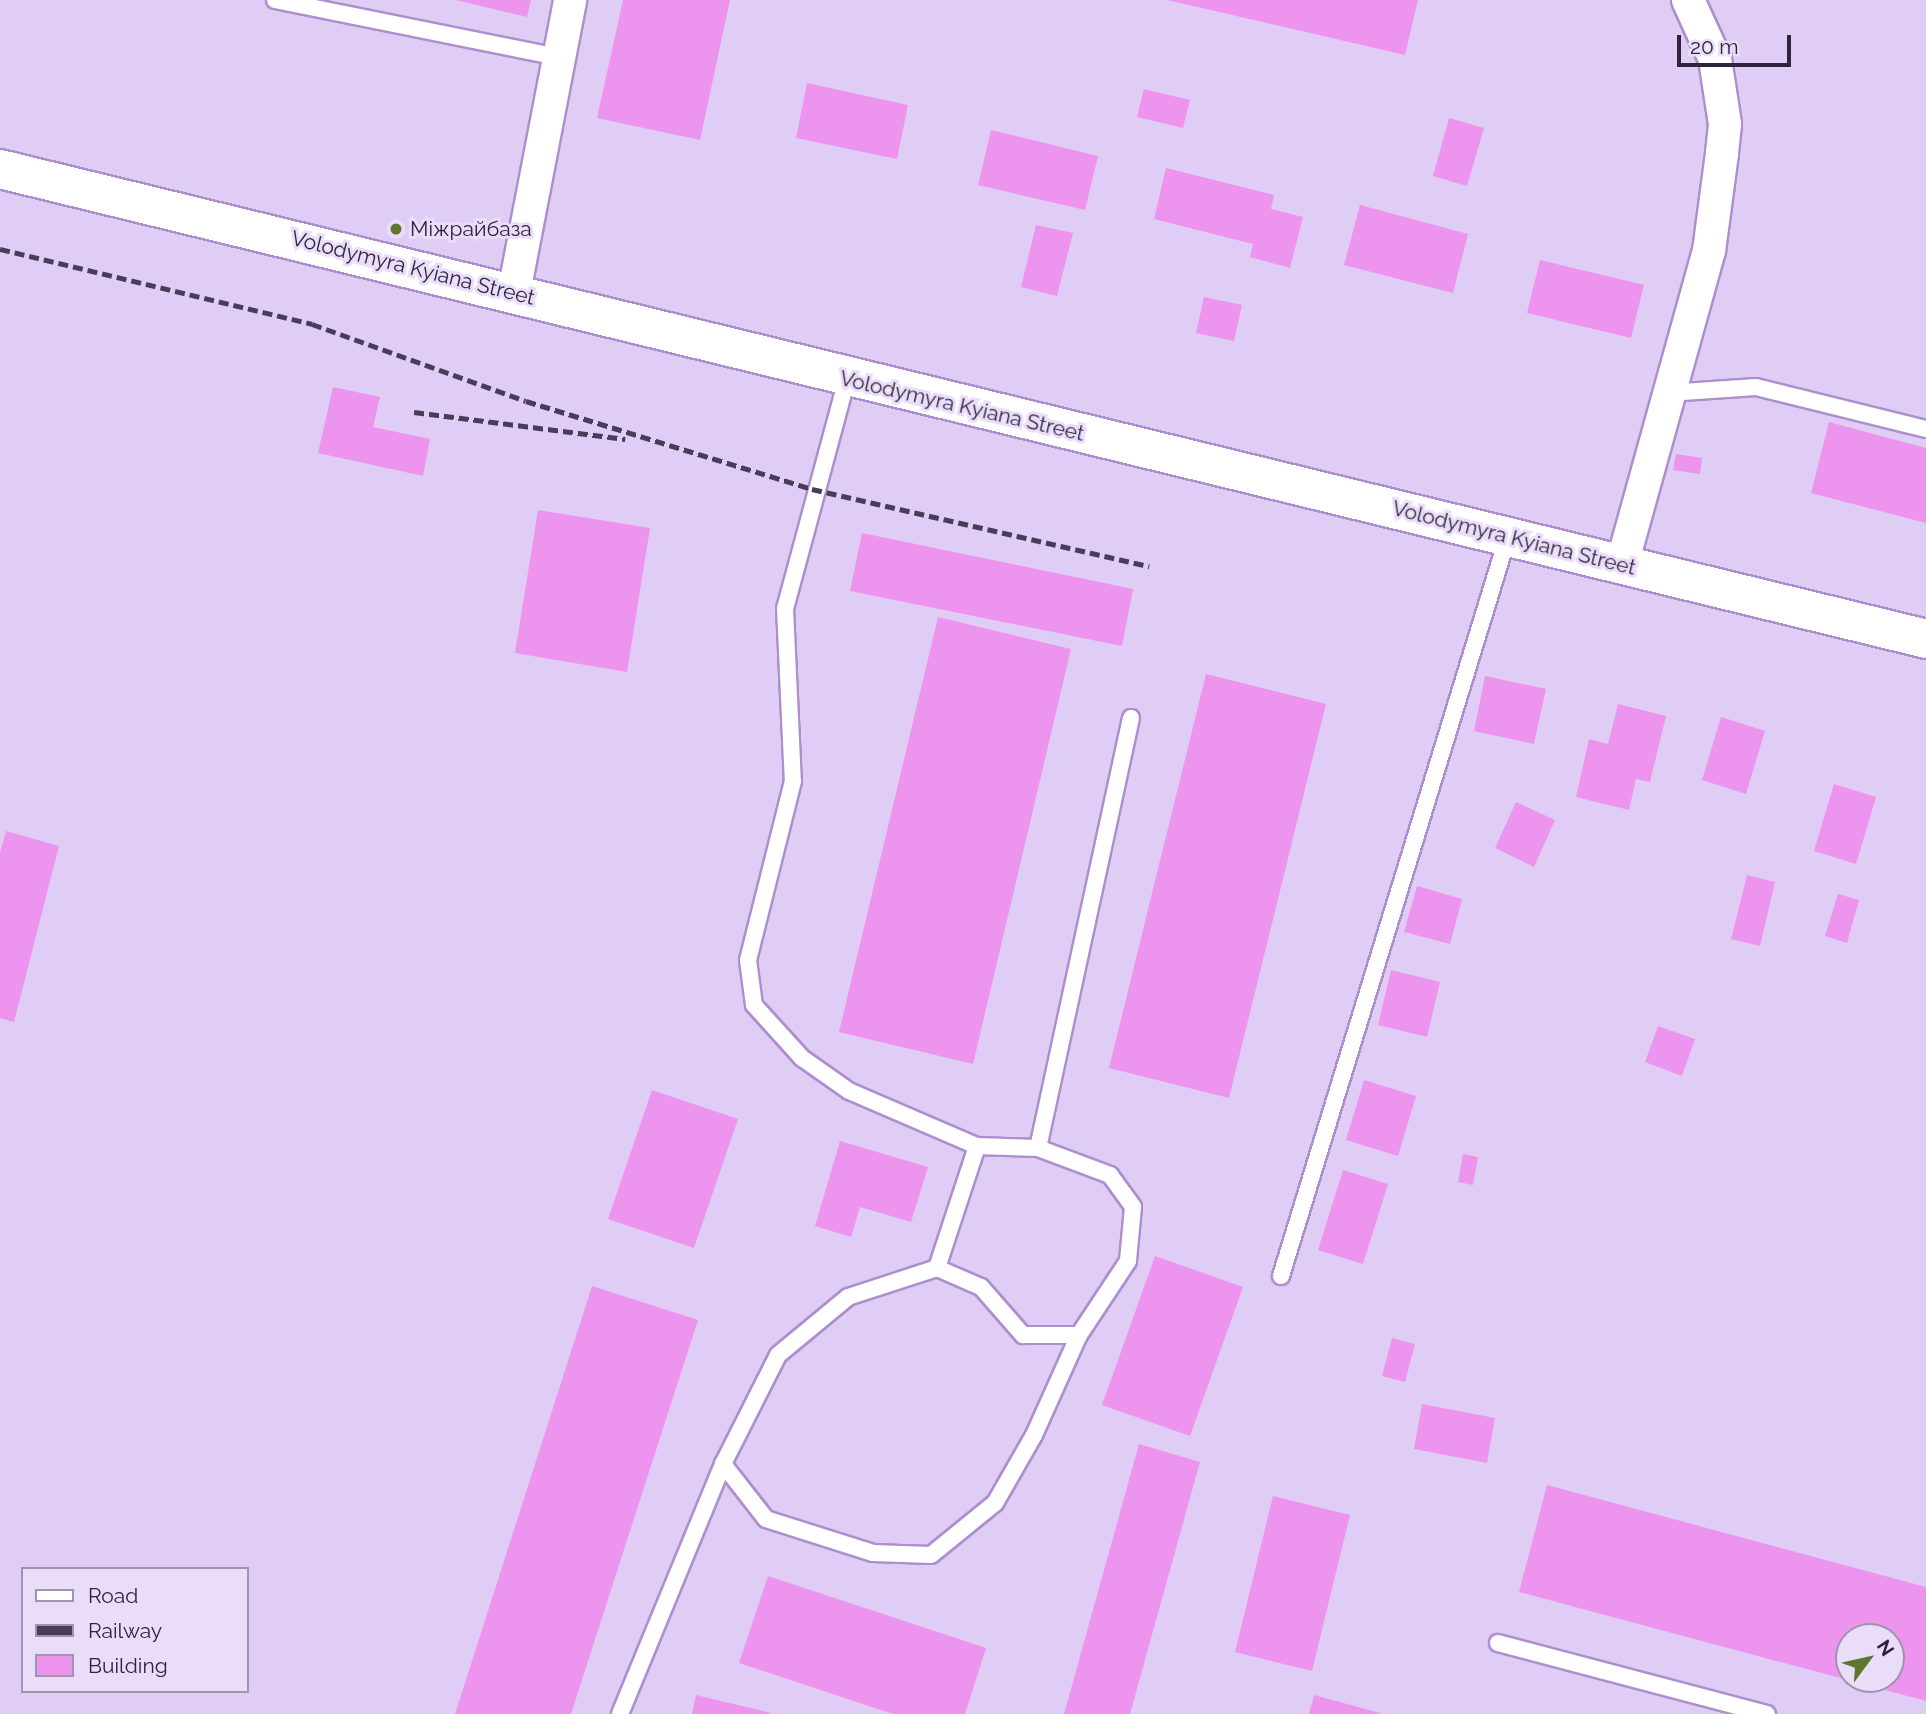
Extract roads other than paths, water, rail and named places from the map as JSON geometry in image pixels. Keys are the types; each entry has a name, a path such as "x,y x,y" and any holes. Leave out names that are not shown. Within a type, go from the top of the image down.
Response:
{"main road":[{"name":"Volodymyra Kyiana Street","path":"0,169 514,292 846,379 1508,536 1926,639"}],"street":[{"path":"514,292 563,58 570,0"},
{"path":"1622,564 1709,251 1725,124 1715,59 1688,0"}],"lane":[{"path":"275,0 563,58"},
{"path":"723,1464 766,1519 873,1553 931,1555 995,1503 1034,1435 1079,1335 1128,1261 1133,1207 1110,1175 1038,1148 977,1146 849,1091 802,1058 754,1005 748,960 793,780 785,608 846,379"},
{"path":"1668,393 1756,387 1926,429"},
{"path":"1280,1276 1508,536"},
{"path":"1038,1148 1131,718"},
{"path":"937,1268 977,1146"},
{"path":"620,1714 723,1464 778,1355 848,1297 937,1268 981,1287 1023,1335 1079,1335"},
{"path":"1498,1643 1767,1714"}],"railway":[{"path":"0,249 312,324 526,401 812,489 1149,566"},
{"path":"414,412 625,439"}],"place":[{"name":"Міжрайбаза","path":"396,229"}]}
